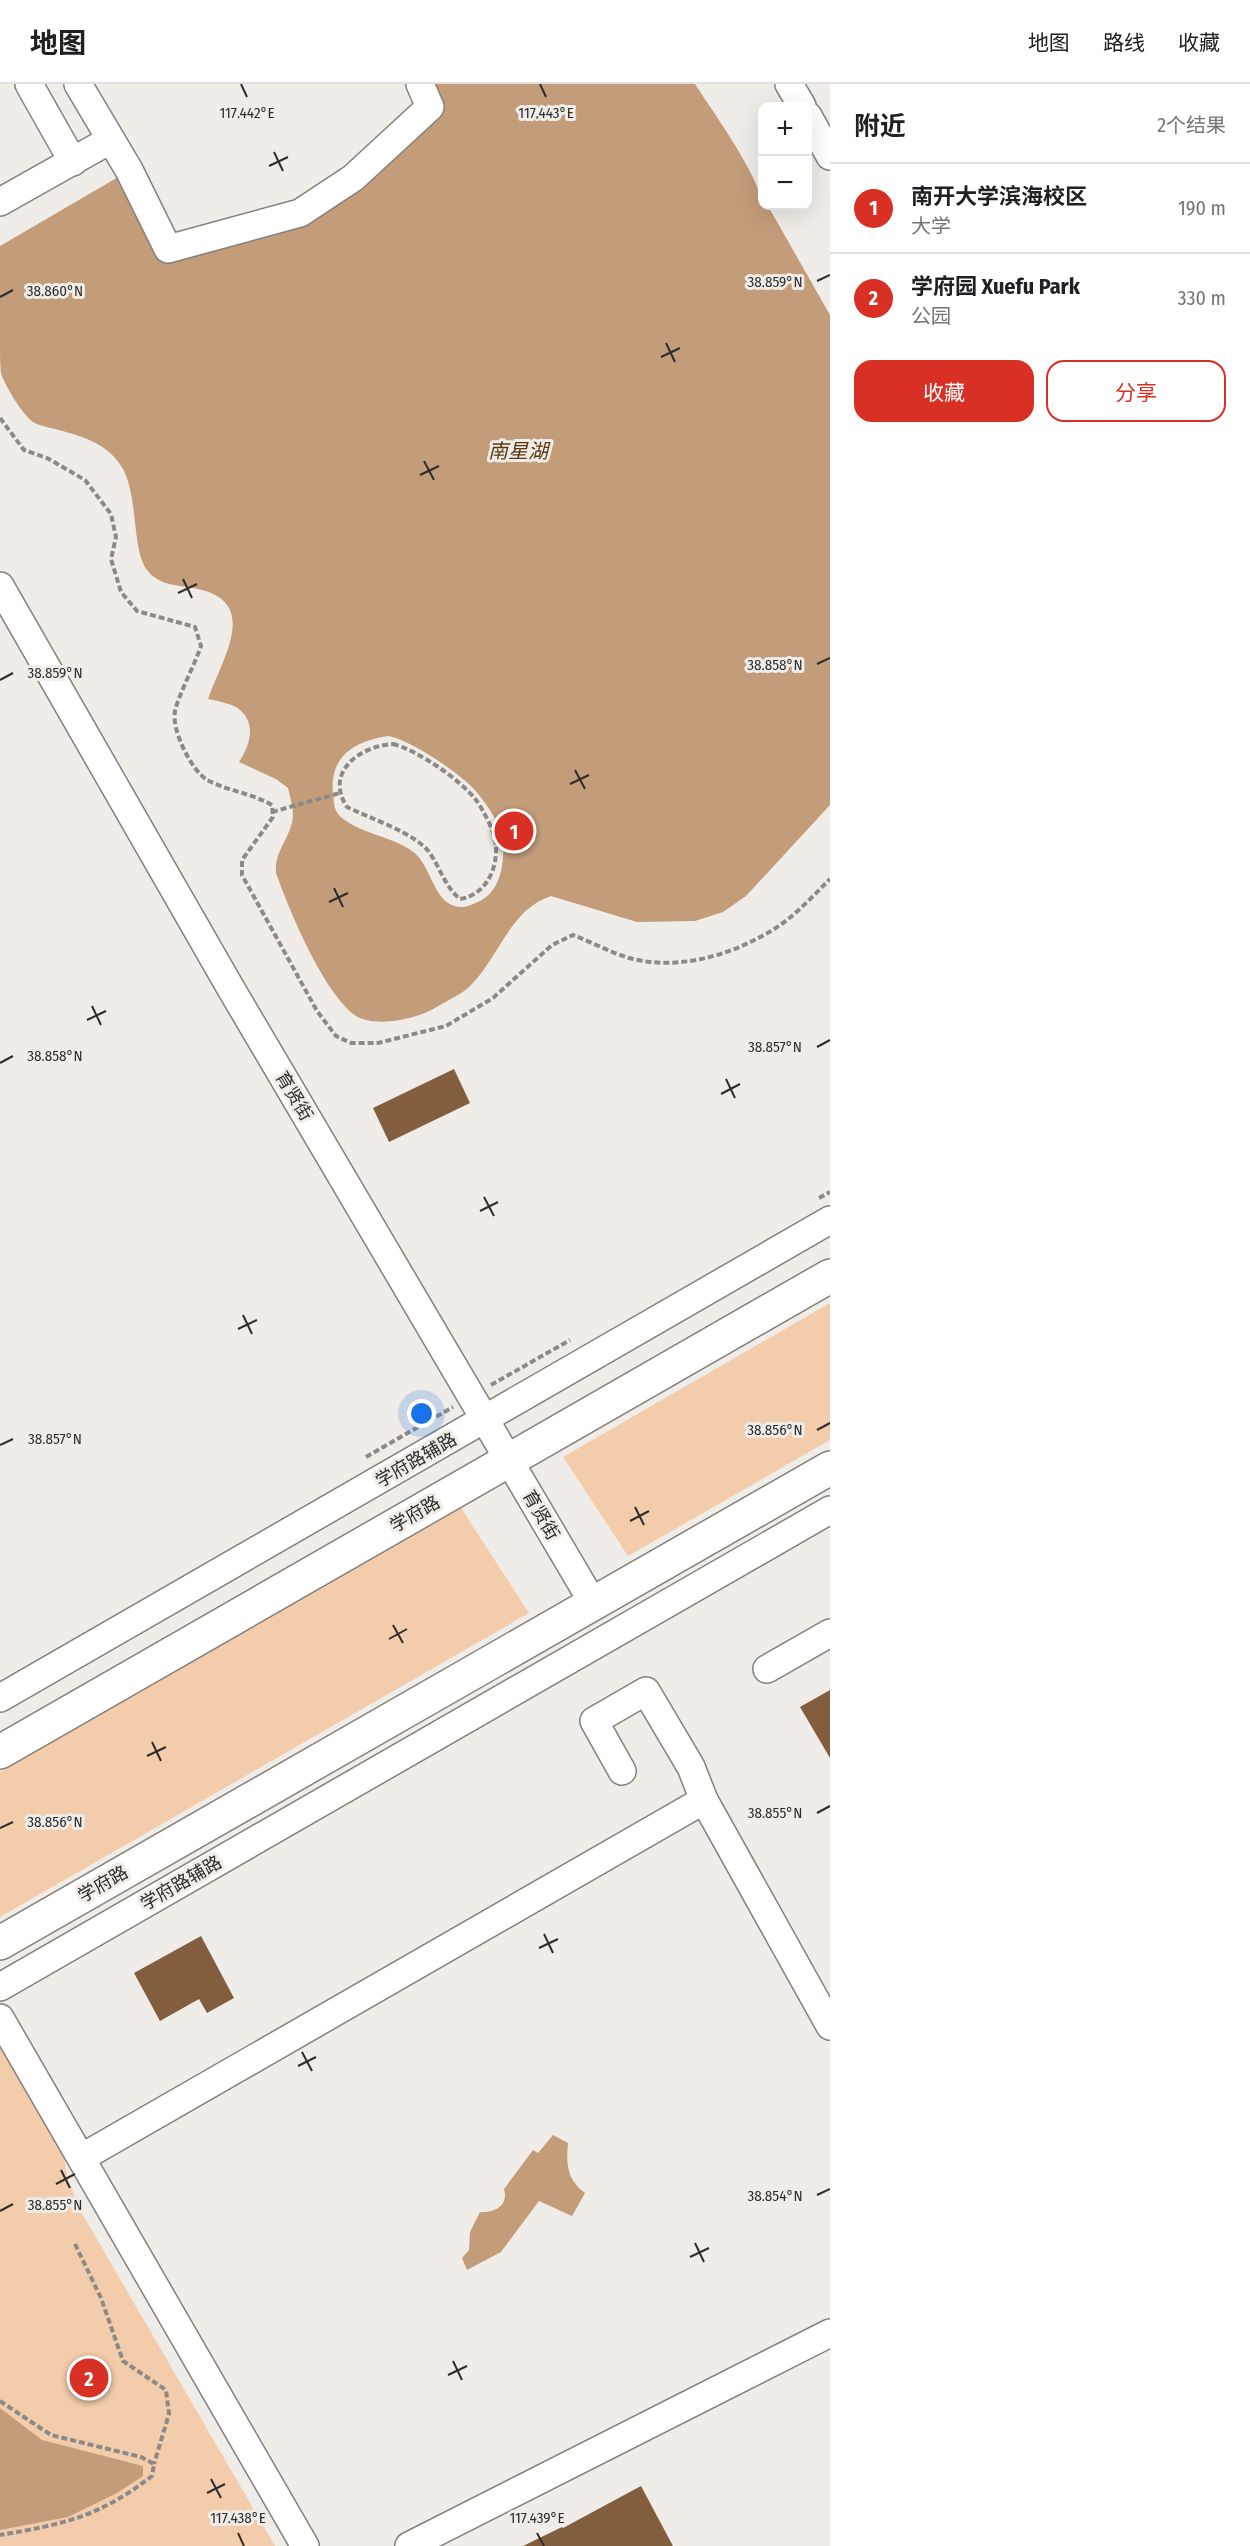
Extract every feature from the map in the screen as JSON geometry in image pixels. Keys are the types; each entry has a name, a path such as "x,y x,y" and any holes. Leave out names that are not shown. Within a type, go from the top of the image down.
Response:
{"highway":[{"name":"学府路","path":"0,1752 830,1276"},
{"name":"学府路","path":"0,1943 830,1468"}],"street":[{"path":"29,84 73,162"},
{"path":"78,84 129,170 168,249 300,213 353,178 430,107 420,84"},
{"path":"789,84 800,102"},
{"path":"812,125 830,156"},
{"path":"0,202 110,140"},
{"name":"育贤街","path":"0,586 230,987 593,1603"},
{"name":"学府路辅路","path":"0,1698 830,1220"},
{"name":"学府路辅路","path":"0,1987 830,1510"},
{"path":"767,1669 830,1633"},
{"path":"622,1771 594,1721 646,1691 691,1767 704,1800 830,2026"},
{"path":"81,2158 704,1800"},
{"path":"0,2018 305,2546"},
{"path":"409,2546 830,2333"}],"path":[{"path":"0,418 24,450 47,458 86,480 111,514 116,537 111,559 121,592 137,611 195,627 201,646 175,712 183,751 204,778 230,791 258,797 272,805 273,817 242,860 242,875 316,1011 336,1036 351,1044 378,1043 446,1026 493,998 552,945 573,934 629,957 669,963 714,957 771,930 812,898 830,879"},
{"path":"393,744 420,755 476,800 496,845 492,874 478,893 460,899 449,887 428,850 409,837 347,807 338,793 342,775 354,756 377,745 393,744"},
{"path":"272,812 338,793"},
{"path":"0,2535 59,2525 105,2508 152,2476 170,2414 166,2390 123,2361 101,2298 75,2244"},
{"path":"0,2401 51,2435 141,2457 154,2464"}],"shaded area":[{"path":"830,1303 830,1440 628,1556 563,1457"},
{"path":"461,1508 529,1613 0,1917 0,1772"},
{"path":"0,2034 62,2146 68,2180 80,2210 275,2546 0,2546"}],"water":[{"name":"南星湖","path":"425,84 695,84 723,126 754,179 758,189 758,210 770,210 830,315 830,805 746,896 723,912 695,921 637,922 551,896 537,902 515,923 470,986 427,1012 396,1021 364,1020 356,1016 332,990 320,971 289,908 276,873 277,859 293,818 288,788 276,779 239,762 249,741 250,726 247,719 236,707 208,699 229,646 232,615 225,602 211,593 165,583 155,578 147,570 139,550 128,480 117,460 111,453 87,439 33,422 19,406 6,385 0,366 0,246 120,176 164,259 293,224 436,108","holes":["388,736 409,743 445,765 473,788 490,810 502,834 504,850 500,876 490,894 471,905 456,906 446,901 440,895 418,856 412,851 358,828 337,813 333,781 335,770 347,753 365,742"]},
{"path":"553,2135 568,2143 567,2158 571,2177 585,2193 572,2216 539,2201 501,2252 467,2270 462,2258 469,2250 470,2232 480,2212 495,2210 502,2204 504,2189 533,2150 538,2153"},
{"path":"0,2408 42,2440 143,2466 143,2476 117,2493 68,2517 0,2530"}],"building":[{"path":"454,1069 470,1103 389,1142 373,1108"},
{"path":"830,1690 830,1758 800,1707"},
{"path":"201,1936 234,1998 207,2013 199,1999 160,2021 134,1973"},
{"path":"641,2486 673,2546 523,2546 563,2528"}],"place":[{"name":"南开大学滨海校区","path":"514,831"},
{"name":"学府园 Xuefu Park","path":"89,2378"}]}
